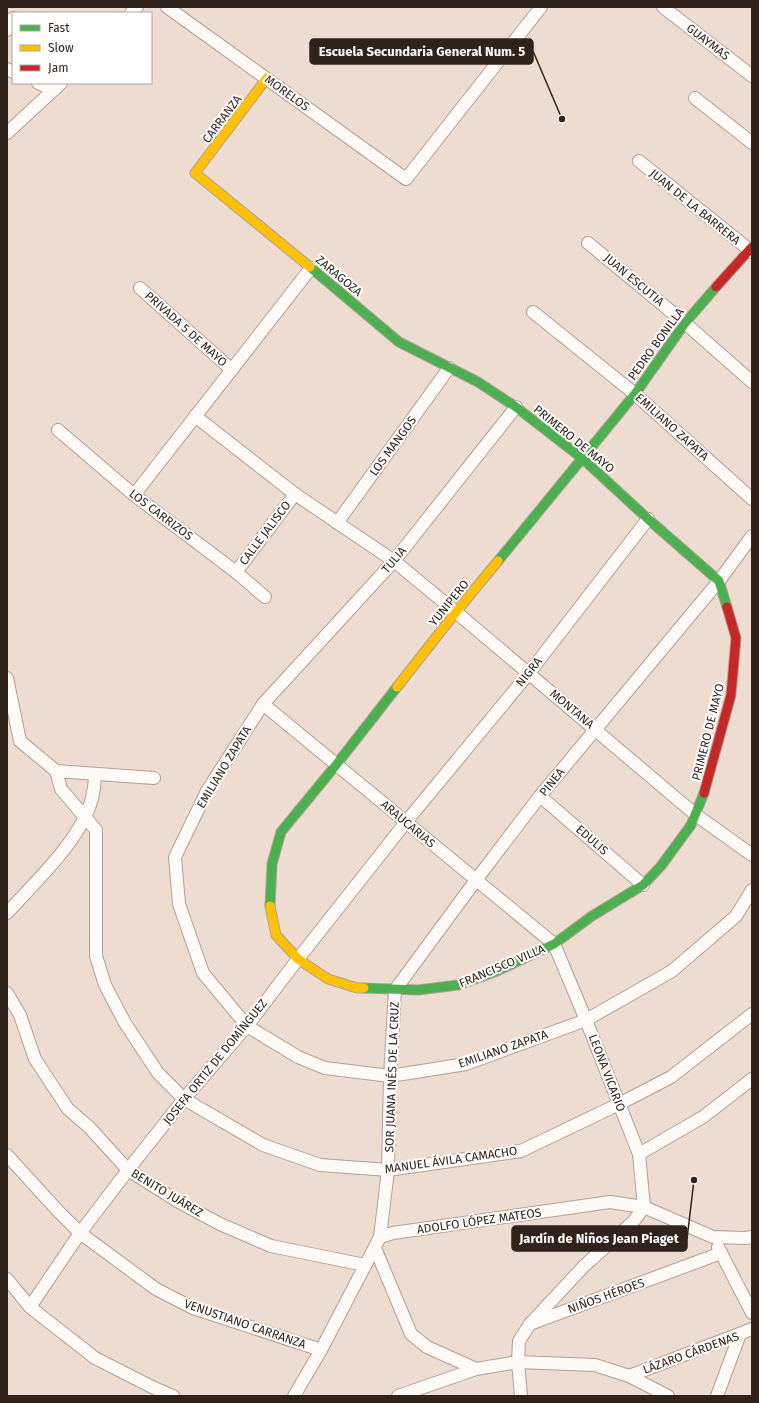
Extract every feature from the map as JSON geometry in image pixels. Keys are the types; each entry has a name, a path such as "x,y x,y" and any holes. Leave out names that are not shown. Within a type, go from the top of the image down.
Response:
{"street":[{"name":"MORELOS","path":"167,7 268,78 406,179 541,7"},
{"name":"GUAYMAS","path":"664,7 752,76"},
{"path":"7,30 12,20"},
{"name":"CARRANZA","path":"195,173 268,78"},
{"path":"43,84 57,87"},
{"path":"7,133 57,87"},
{"path":"695,98 752,143"},
{"name":"JUAN DE LA BARRERA","path":"639,161 751,249"},
{"name":"ZARAGOZA","path":"195,173 399,342 478,382"},
{"name":"JUAN ESCUTIA","path":"588,243 685,323 752,382"},
{"name":"PEDRO BONILLA","path":"584,459 635,394 685,323 751,249"},
{"path":"134,495 311,268"},
{"name":"PRIVADA 5 DE MAYO","path":"140,288 232,370"},
{"name":"EMILIANO ZAPATA","path":"533,312 635,394 752,499"},
{"name":"LOS MANGOS","path":"337,523 449,368"},
{"name":"PRIMERO DE MAYO","path":"478,382 516,407 584,459 648,519 719,581 736,638 731,695 705,790 691,825 661,866 643,885 592,916 554,944"},
{"name":"TULIA","path":"263,704 394,561 516,407"},
{"name":"MONTANA","path":"195,416 295,494 394,561 696,814 752,855"},
{"name":"LOS CARRIZOS","path":"58,430 134,495 236,572 265,597"},
{"name":"YUNIPERO","path":"336,765 456,612 584,459"},
{"name":"CALLE JALISCO","path":"236,572 295,494"},
{"name":"NIGRA","path":"406,822 529,673 648,519"},
{"name":"PINEA","path":"395,990 540,796 719,581 752,536"},
{"path":"7,678 20,741 56,771 154,778"},
{"name":"EMILIANO ZAPATA","path":"263,704 207,791 175,858 179,904 203,973 247,1026 298,1057 324,1068 390,1076 466,1064 586,1020 672,971 736,916 752,890"},
{"name":"ARAUCARIAS","path":"263,704 554,944"},
{"name":"FRANCISCO VILLA","path":"336,765 281,832 272,864 270,905 276,935 298,958 328,978 357,988 418,990 458,985 497,971 554,944"},
{"name":"MANUEL ÁVILA CAMACHO","path":"56,771 61,789 96,830 96,956 105,985 125,1023 158,1073 184,1099 263,1145 320,1165 388,1170 521,1151 619,1104 671,1077 752,1014"},
{"path":"7,913 68,846 92,800 95,774"},
{"name":"EDULIS","path":"540,796 643,885"},
{"name":"JOSEFA ORTIZ DE DOMÍNGUEZ","path":"30,1307 80,1233 128,1170 184,1099 247,1026 298,958 406,822"},
{"name":"LEONA VICARIO","path":"554,944 639,1154 644,1207"},
{"name":"SOR JUANA INÉS DE LA CRUZ","path":"380,1236 388,1170 390,1076 395,990"},
{"name":"BENITO JUÁREZ","path":"7,993 20,1015 35,1059 68,1108 89,1127 128,1170 186,1206 220,1224 270,1246 365,1265"},
{"path":"639,1154 703,1117 752,1079"},
{"name":"VENUSTIANO CARRANZA","path":"7,1155 80,1233 156,1289 193,1308 321,1350"},
{"name":"ADOLFO LÓPEZ MATEOS","path":"380,1236 610,1202 644,1207 713,1237 752,1237"},
{"path":"521,1396 518,1362 520,1341 530,1324 584,1266 633,1222 644,1207"},
{"path":"294,1396 321,1350 380,1236"},
{"path":"713,1237 752,1313"},
{"path":"375,1248 411,1334 428,1347 476,1369"},
{"name":"NIÑOS HÉROES","path":"530,1324 721,1253"},
{"path":"7,1278 30,1307 95,1358 154,1388 174,1396"},
{"name":"LÁZARO CÁRDENAS","path":"629,1376 752,1329"},
{"path":"717,1396 740,1334"},
{"path":"398,1396 476,1369 518,1362 595,1365 629,1376 668,1396"}],"traffic: fast":[{"path":"310,267 399,342 478,382 516,407 583,459 648,519 719,581 727,607"},
{"path":"498,561 635,394 685,323 716,287"},
{"path":"270,906 272,864 281,832 397,687"},
{"path":"364,988 418,990 458,985 497,971 554,944 592,916 643,885 661,866 691,825 704,793"}],"traffic: slow":[{"path":"267,78 195,173 310,267"},
{"path":"397,687 498,561"},
{"path":"270,906 276,935 298,959 328,979 357,988 364,988"}],"traffic: jam":[{"path":"716,287 752,247"},
{"path":"704,793 731,695 736,638 727,607"}],"place":[{"name":"Escuela Secundaria General Num. 5","path":"562,119"},
{"name":"Jardín de Niños Jean Piaget","path":"694,1180"}]}
